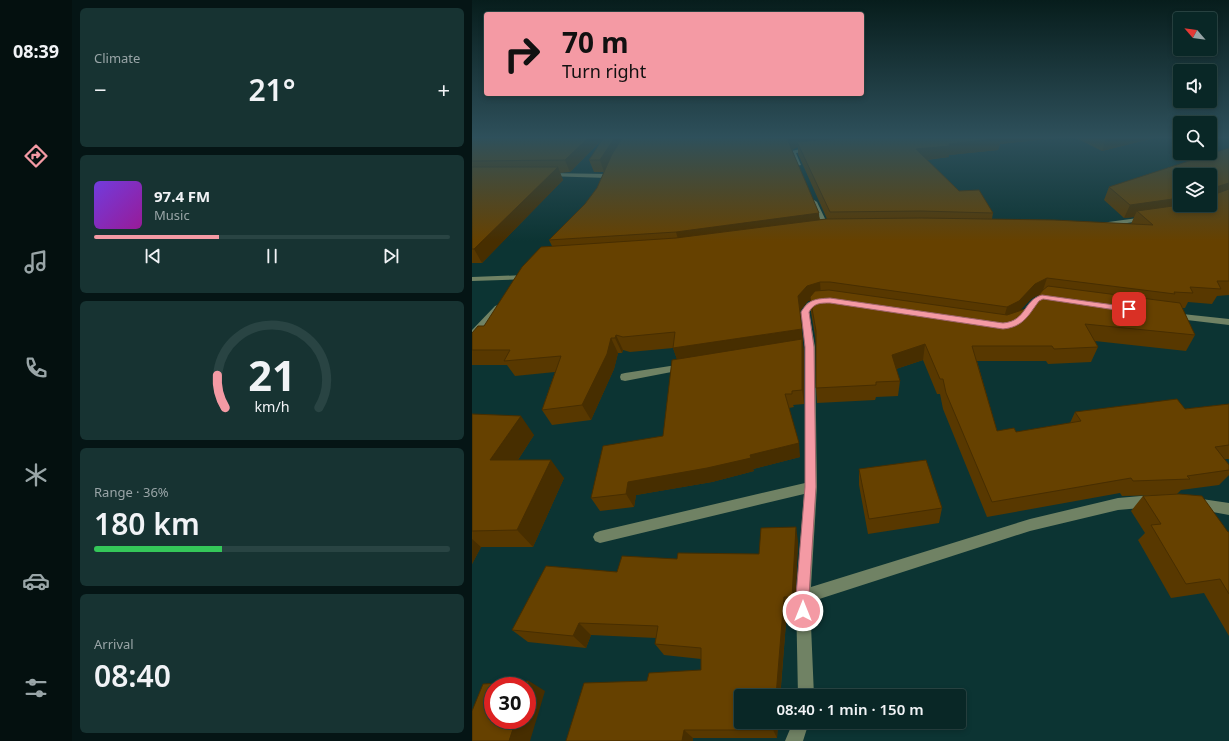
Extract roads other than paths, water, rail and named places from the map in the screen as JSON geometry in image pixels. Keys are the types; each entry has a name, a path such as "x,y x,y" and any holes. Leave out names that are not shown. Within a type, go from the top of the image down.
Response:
{"street":[{"path":"539,175 608,176"},
{"path":"811,195 826,230"},
{"path":"1091,226 1152,218"},
{"path":"472,279 529,275 517,288"},
{"path":"806,689 802,596 810,487 805,312 806,308 816,301 830,301"},
{"path":"472,336 502,304"},
{"path":"1164,314 1229,322"},
{"path":"625,376 694,366"},
{"path":"600,537 810,487"},
{"path":"802,596 1030,526 1118,504 1166,501"},
{"path":"1206,516 1191,503 1229,509"},
{"path":"794,741 798,729"}]}
